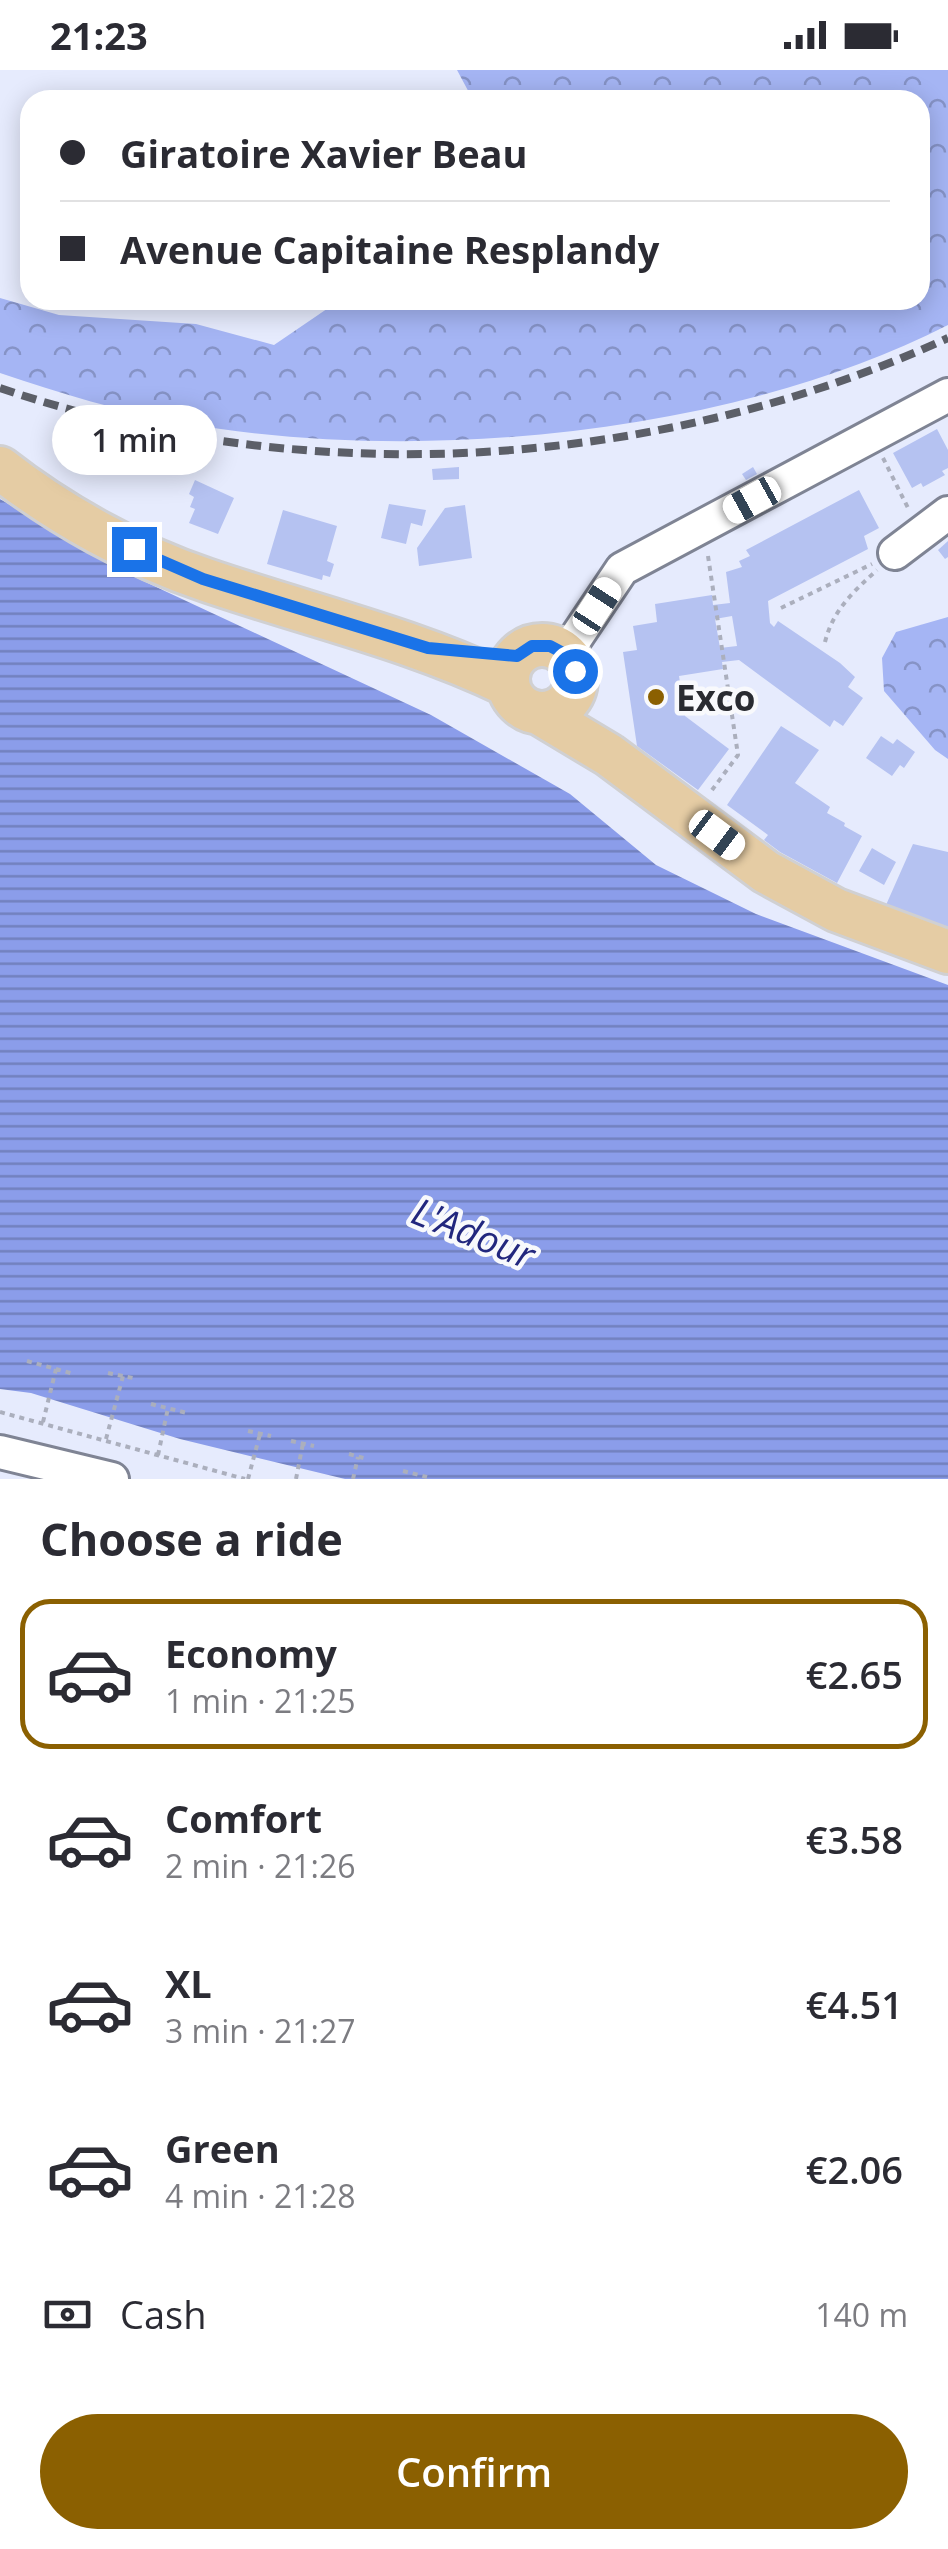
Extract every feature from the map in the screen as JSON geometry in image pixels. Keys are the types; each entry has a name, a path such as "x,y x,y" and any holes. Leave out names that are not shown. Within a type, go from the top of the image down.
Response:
{"main road":[{"path":"0,468 74,517 203,579 512,670"},
{"path":"512,670 541,645 570,672 609,755"},
{"path":"512,670 516,701 609,755 766,872 836,910 948,952"},
{"path":"539,713 564,705 570,672"}],"street":[{"path":"570,672 622,569 948,395"},
{"path":"908,544 948,514"},
{"path":"0,1452 112,1479"},
{"path":"42,1479 76,1470"}],"path":[{"path":"885,462 908,544"},
{"path":"781,608 908,544"},
{"path":"825,642 830,621 849,596 908,544"},
{"path":"707,798 738,755 708,557"},
{"path":"27,1361 74,1374"},
{"path":"43,1422 56,1369"},
{"path":"108,1373 133,1378"},
{"path":"105,1440 123,1376"},
{"path":"151,1404 188,1413"},
{"path":"158,1456 168,1408"},
{"path":"0,1412 247,1479 260,1434"},
{"path":"248,1431 271,1436"},
{"path":"291,1441 314,1446"},
{"path":"296,1479 303,1444"},
{"path":"349,1454 366,1458"},
{"path":"352,1479 358,1456"},
{"path":"404,1471 427,1476"}],"green space":[{"path":"457,70 948,70 948,325 863,363 771,393 674,415 573,431 472,439 372,441 275,435 183,423 91,401 0,373 0,298 20,304 20,310 196,324 274,345 325,310 930,310 930,90 468,90"},
{"path":"948,617 948,759 935,750 884,691 882,658 896,632"}],"water":[{"name":"L'Adour","path":"0,499 124,572 431,715 570,794 656,865 756,914 948,985 948,1479 345,1479 180,1439 31,1393 0,1389"}],"building":[{"path":"937,429 948,450 948,468 942,471 945,475 923,487 921,483 912,488 893,453"},
{"path":"459,467 459,479 433,480 432,469"},
{"path":"753,467 757,474 746,480 742,474"},
{"path":"195,480 234,498 218,534 189,523 195,509 190,507 194,497 189,494"},
{"path":"859,490 879,528 864,536 868,549 768,601 770,623 774,627 778,621 840,663 855,677 848,687 863,698 843,726 834,720 830,727 739,660 722,662 723,669 679,676 685,716 729,749 698,790 637,746 623,652 637,650 633,626 657,622 655,604 712,595 713,605 730,603 726,572 742,567 739,561 750,556 746,550","holes":["732,616 737,646 720,648 715,619"]},
{"path":"389,504 426,510 422,526 411,523 406,544 381,538"},
{"path":"465,505 472,558 419,566 417,548 445,508"},
{"path":"283,510 337,526 327,561 334,564 330,577 323,575 322,580 267,564"},
{"path":"948,541 948,557 945,559 938,550"},
{"path":"781,726 819,750 795,783 830,807 827,813 862,836 837,883 780,852 764,840 768,835 727,805"},
{"path":"881,736 893,744 897,739 915,752 904,768 900,765 892,776 866,758"},
{"path":"913,844 948,852 948,929 886,905"},
{"path":"872,848 896,862 884,885 859,871"}],"railway":[{"path":"0,388 116,421 236,443 357,453 478,452 600,440 719,417 836,383 948,338"}],"place":[{"name":"Exco","path":"656,697"}],"route":[{"path":"134,549 203,579 428,648 517,656 532,646 550,646 565,654 575,671"}]}
